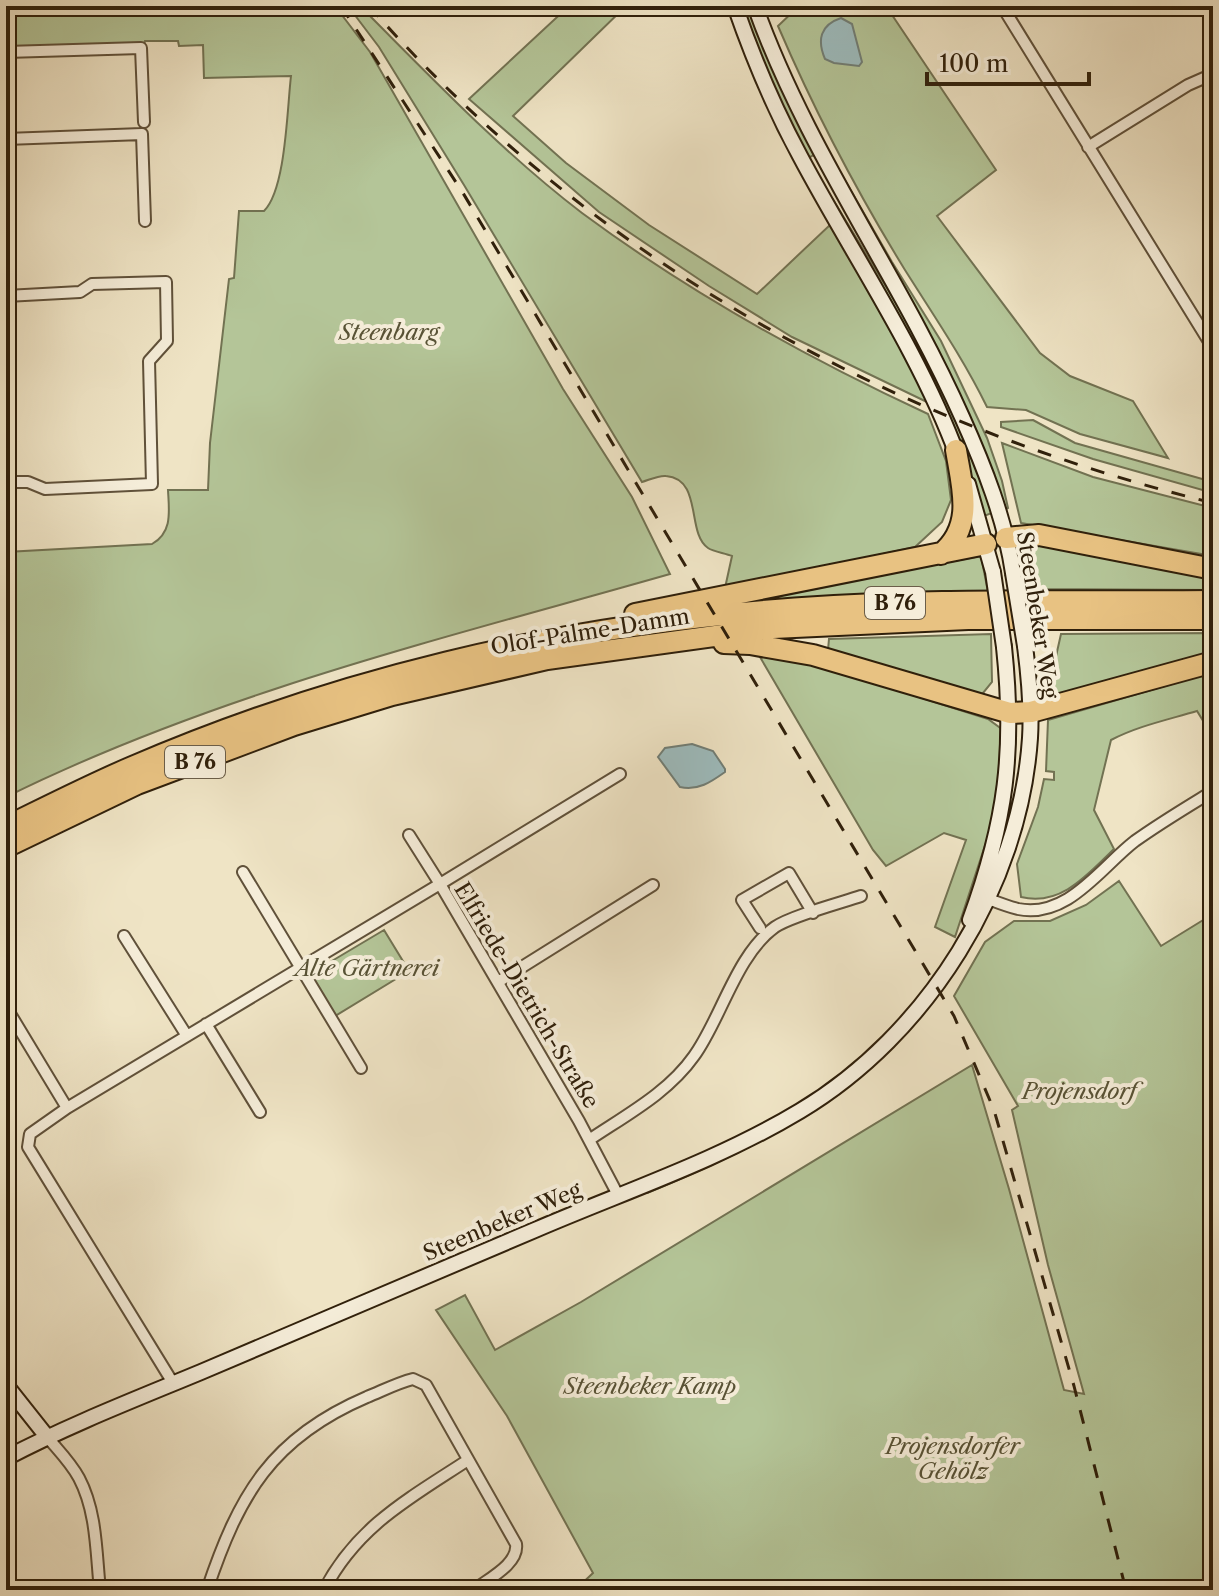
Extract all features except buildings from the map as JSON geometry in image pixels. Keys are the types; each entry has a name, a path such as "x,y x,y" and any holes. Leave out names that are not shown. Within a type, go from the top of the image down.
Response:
{"highway":[{"path":"941,554 957,536 964,516 956,450"},
{"path":"579,635 625,616 1039,535 1213,569"},
{"name":"Olof-Palme-Damm","path":"6,827 130,768 295,706 382,679 477,655 579,635 715,615 878,603 1213,601"},
{"name":"Olof-Palme-Damm","path":"6,847 137,784 322,716 392,695 547,659 773,628 888,621 1213,619"},
{"path":"672,642 750,644 813,655 1020,713 1213,662"}],"main road":[{"name":"Steenbeker Weg","path":"735,6 765,84 818,189 913,358 1013,573 1025,646 1020,713 984,897"},
{"name":"Steenbeker Weg","path":"6,1458 173,1383 735,1146 821,1098 860,1068 905,1024 961,947 1002,862 1028,760 1004,647 993,572 996,541 977,451 947,383 836,180 779,68 755,6"},
{"path":"818,189 836,180"},
{"path":"6,1385 48,1438"}],"street":[{"path":"1002,6 1213,348"},
{"path":"6,52 141,48 144,122"},
{"path":"1088,147 1188,85 1213,74"},
{"path":"6,139 142,134 145,221"},
{"path":"6,296 80,292 92,284 166,282 167,341 149,361 152,484 45,489 28,482 6,482"},
{"path":"409,835 440,884 620,774"},
{"path":"984,897 1025,910 1057,905 1084,887 1135,841 1213,791"},
{"path":"243,872 361,1068"},
{"path":"760,928 742,900 789,873 813,913"},
{"name":"Elfriede-Dietrich-Straße","path":"173,1383 27,1141 34,1129 67,1108 440,884 618,1195"},
{"path":"498,982 653,885"},
{"path":"589,1140 671,1082 699,1048 746,961 776,926 861,896"},
{"path":"124,936 187,1036"},
{"path":"6,1007 67,1108"},
{"path":"206,1024 260,1112"},
{"path":"207,1590 234,1519 257,1480 292,1441 341,1409 409,1380 426,1385 517,1548 513,1560 474,1590"},
{"path":"48,1438 73,1467 86,1491 95,1537 100,1590"},
{"path":"324,1590 349,1549 370,1527 468,1460"}],"green space":[{"name":"Steenbarg","path":"6,6 335,6 370,52 563,389 632,497 670,574 417,645 249,698 86,760 6,797 6,552 152,544 167,527 168,490 208,490 210,443 229,279 234,278 239,211 264,211 277,185 291,76 204,78 203,45 179,46 178,41 145,41 144,45 6,49"},
{"path":"360,6 495,139 582,213 665,270 750,322 928,414 946,461 951,500 942,522 915,547 725,588 732,556 710,549 701,541 690,496 678,479 663,476 642,482 379,47 351,10"},
{"path":"569,6 626,6 513,116 566,163 649,225 757,294 832,223 865,277 929,403 792,337 709,286 599,212 469,99"},
{"path":"741,6 749,6 771,63 814,155 808,158 764,67"},
{"path":"799,6 886,6 996,170 937,216 1040,353 1070,376 1133,401 1168,458 1080,434 1026,410 987,407 870,211 806,89 778,26"},
{"path":"831,156 941,341 987,438 1002,481 1008,508 1004,510 971,420 948,372"},
{"path":"832,198 926,352 978,470 992,513 984,516 965,457"},
{"path":"1033,420 1075,443 1213,482 1213,493 1093,459 1001,427 1001,422"},
{"path":"1002,443 1093,477 1213,508 1213,556 1021,523"},
{"path":"1025,543 1213,578 1213,590 1035,589"},
{"path":"981,556 988,592 751,602 757,598"},
{"path":"1213,633 1213,655 1057,697 1048,692 1061,634"},
{"path":"991,634 992,682 979,698 828,650 829,639"},
{"path":"762,654 812,663 988,719 1003,730 999,789 991,827 955,937 935,927 966,840 944,833 886,866 873,850 760,657"},
{"path":"1213,672 1213,737 1197,711 1142,727 1111,740 1094,810 1114,849 1084,878 1061,893 1035,899 1021,897 1017,864 1038,807 1044,779 1054,780 1054,772 1046,771 1048,720"},
{"path":"1119,881 1161,946 1213,914 1213,1590 575,1590 593,1573 507,1416 436,1310 465,1295 495,1350 581,1302 972,1065 1064,1390 1084,1394 1048,1265 1012,1110 1018,1106 954,996 985,942 1014,921 1050,921 1086,905"},
{"path":"978,929 947,983 913,1025 876,1062 837,1094"},
{"name":"Alte Gärtnerei","path":"384,930 409,971 335,1016 310,974"},
{"path":"836,1094 795,1122 749,1147 647,1193"}],"water":[{"path":"841,18 852,24 862,62 859,66 825,59 821,46 822,34"},
{"path":"692,744 713,751 725,772 698,787 680,787 658,757 665,748"}],"railway":[{"path":"341,6 463,193 954,1016 994,1110 1074,1386 1126,1590"},
{"path":"369,6 456,97 549,179 648,253 752,319 861,377 975,427 1092,469 1213,503"}],"park label":[{"name":"Projensdorf","path":"1079,1091"},
{"name":"Steenbeker Kamp","path":"650,1386"},
{"name":"Projensdorfer Gehölz","path":"953,1458"}]}
